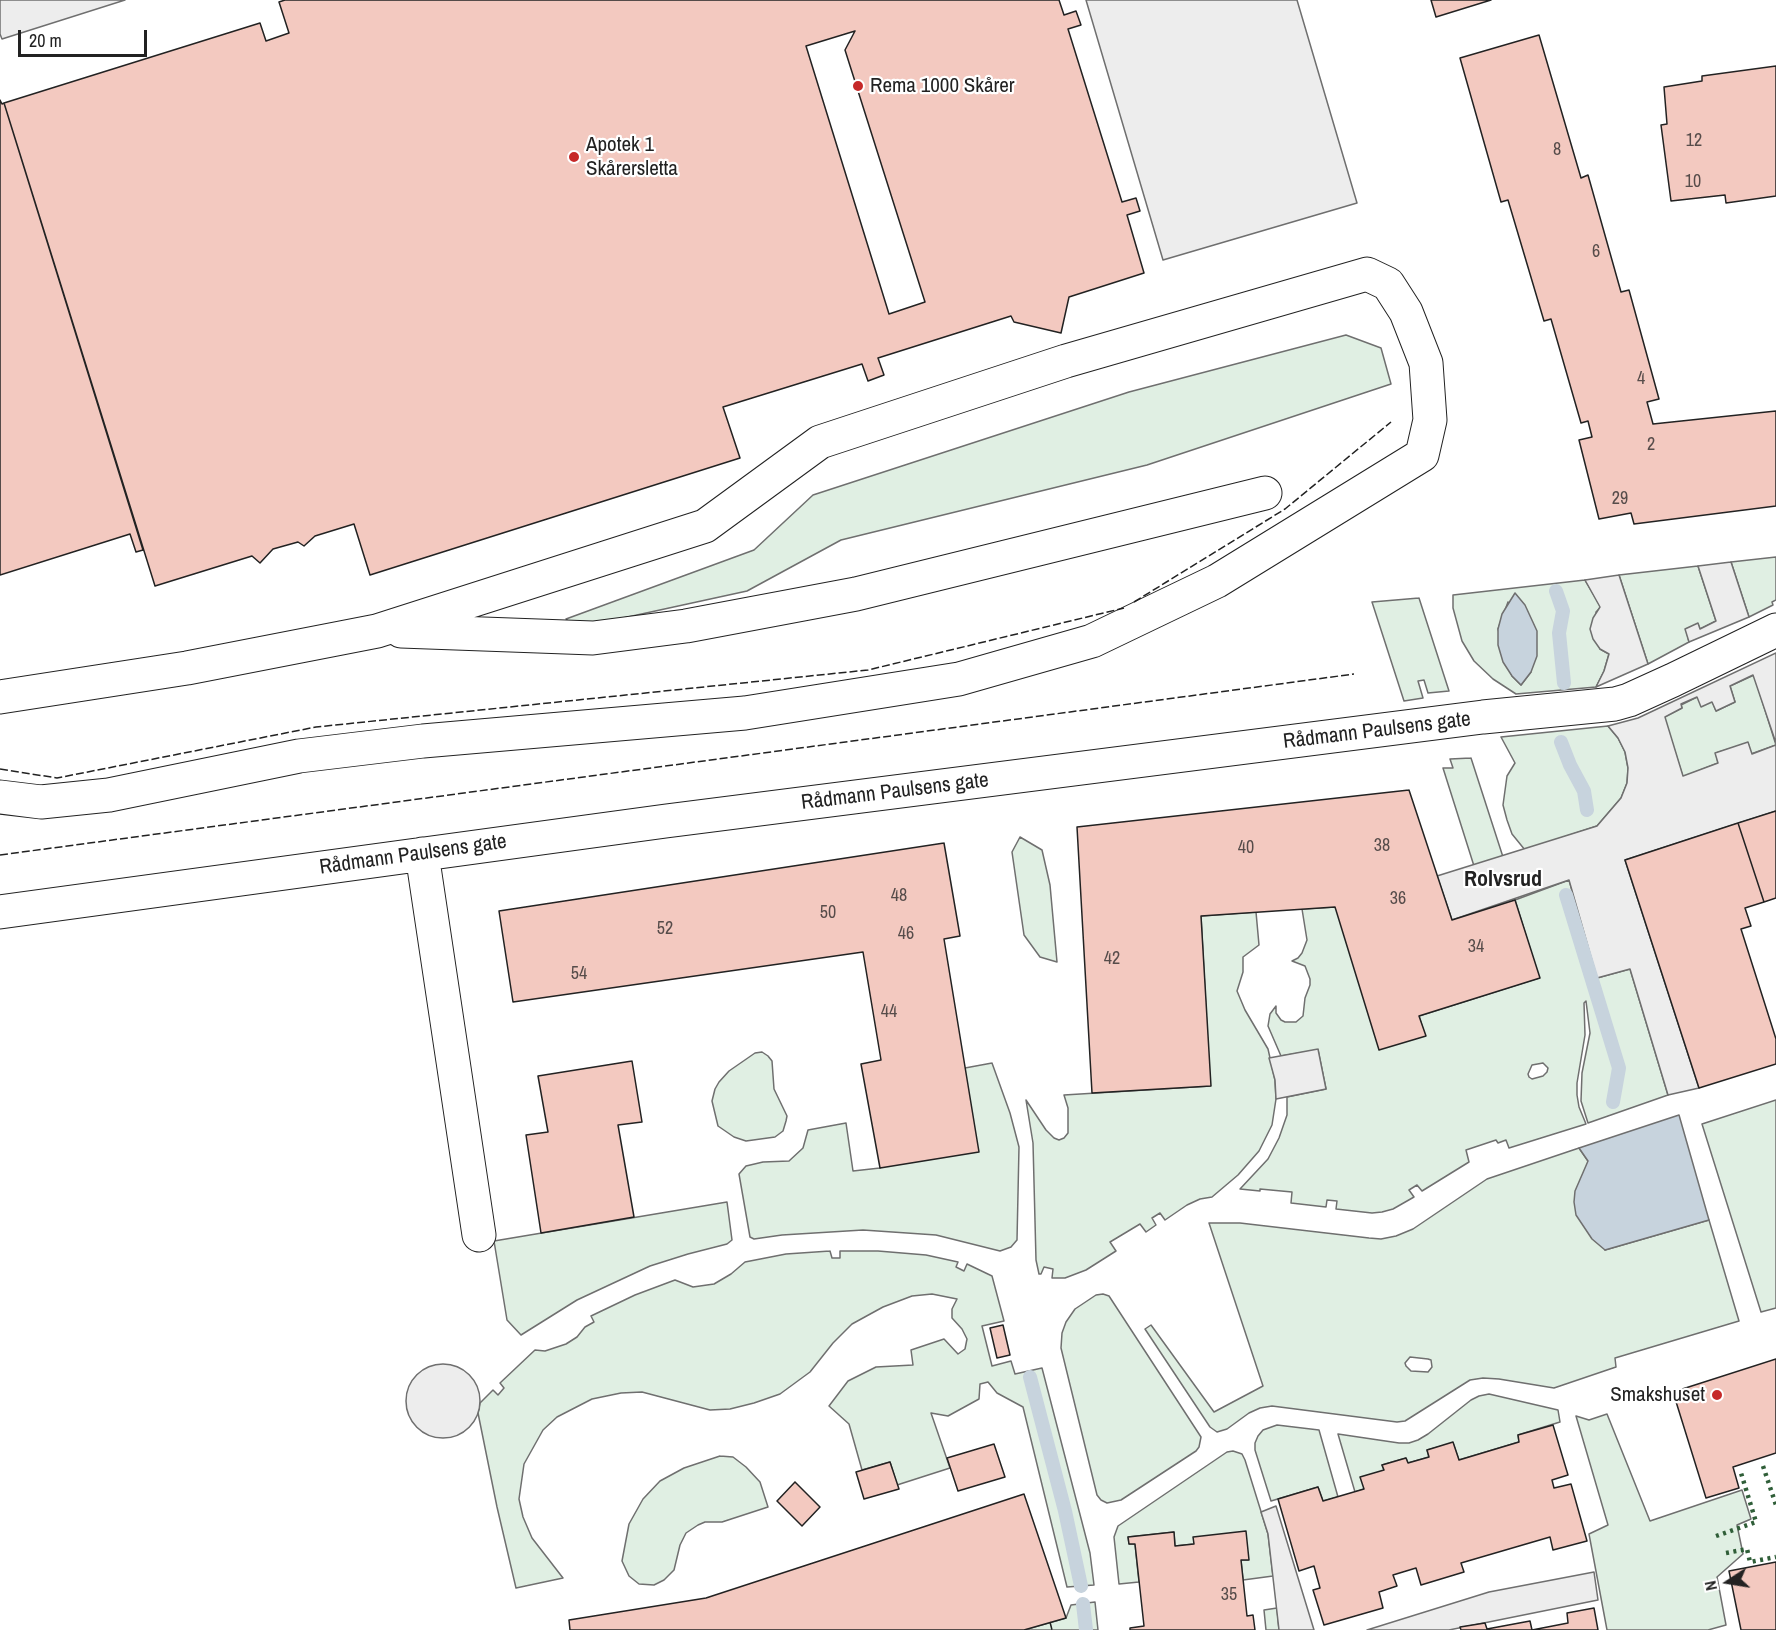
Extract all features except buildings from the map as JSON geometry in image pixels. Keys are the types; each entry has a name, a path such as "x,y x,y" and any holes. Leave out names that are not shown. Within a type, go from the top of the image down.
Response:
{"street":[{"path":"0,697 187,668 377,630 705,526 820,442 1066,361 1367,274 1388,284 1406,312 1426,363 1430,420 1422,455 1217,581 1092,640 959,679 746,713 423,741 299,756 109,795 41,802 0,797"},
{"path":"377,630 593,638 686,626 856,594 1265,493"},
{"name":"Rådmann Paulsens gate","path":"0,912 666,820 1451,721 1615,704 1673,680 1776,630"},
{"path":"422,854 479,1235"}],"green space":[{"path":"1346,335 1381,348 1391,384 1147,465 841,540 747,591 614,620 581,630 566,619 754,550 813,495 1129,392"},
{"path":"1776,557 1776,600 1772,602 1773,605 1749,617 1731,562"},
{"path":"1698,566 1716,621 1700,629 1698,624 1686,629 1689,642 1648,664 1619,575"},
{"path":"1585,580 1601,607 1596,612 1600,649 1609,654 1596,687 1516,694 1493,679 1474,661 1462,641 1453,608 1453,595","holes":["1508,602 1531,672 1521,685 1512,676 1498,629"]},
{"path":"1419,598 1449,691 1428,693 1424,680 1418,681 1423,698 1404,701 1372,602"},
{"path":"1754,675 1776,745 1751,754 1748,743 1716,753 1718,763 1683,777 1664,717 1697,697 1712,701 1716,711 1735,702 1730,686"},
{"path":"1608,726 1618,738 1625,752 1628,768 1627,783 1621,798 1597,826 1525,850 1512,834 1503,805 1507,776 1515,763 1501,737"},
{"path":"1471,758 1503,857 1474,866 1443,768 1453,768 1450,759"},
{"path":"1020,837 1042,850 1050,885 1057,962 1040,957 1024,935 1012,852"},
{"path":"1569,880 1597,978 1630,969 1668,1095 1588,1123 1581,1101 1582,1073 1590,1033 1586,1001 1584,1003 1585,1035 1577,1095 1586,1124 1509,1148 1506,1140 1498,1143 1496,1140 1466,1150 1469,1162 1422,1191 1417,1185 1409,1190 1414,1197 1393,1209 1382,1212 1336,1209 1337,1201 1327,1200 1326,1207 1291,1203 1292,1192 1240,1189 1268,1159 1279,1138 1287,1115 1287,1097 1326,1089 1318,1050 1281,1056 1268,1026 1270,1014 1276,1006 1276,1013 1285,1022 1296,1022 1303,1016 1310,979 1305,966 1292,961 1302,953 1307,940 1302,909 1335,907 1425,1036 1419,1016 1539,978 1515,900","holes":["1543,1063 1548,1068 1543,1076 1532,1079 1529,1077 1532,1065"]},
{"path":"1256,912 1259,945 1243,957 1243,972 1237,991 1245,1010 1268,1049 1275,1080 1276,1099 1272,1125 1259,1151 1238,1175 1212,1197 1187,1205 1165,1220 1160,1213 1152,1218 1156,1225 1146,1232 1140,1224 1110,1242 1116,1251 1086,1270 1065,1278 1052,1278 1053,1269 1044,1267 1039,1274 1036,1260 1033,1143 1026,1100 1046,1130 1059,1140 1068,1133 1068,1108 1064,1095 1210,1086 1201,916"},
{"path":"762,1052 772,1061 774,1089 787,1116 783,1131 775,1137 746,1141 734,1137 718,1126 712,1101 715,1089 729,1071 755,1053"},
{"path":"992,1063 1010,1113 1019,1147 1017,1240 1011,1247 1000,1251 936,1235 863,1230 754,1239 750,1237 739,1174 746,1166 763,1162 789,1161 803,1148 808,1130 846,1123 853,1171 880,1168 965,1068"},
{"path":"1776,1100 1776,1308 1761,1312 1702,1124"},
{"path":"1579,1148 1588,1161 1605,1250 1709,1220 1739,1321 1615,1358 1616,1367 1554,1388 1499,1379 1470,1380 1405,1421 1397,1422 1272,1406 1249,1413 1227,1429 1217,1432 1210,1427 1145,1329 1151,1325 1214,1412 1263,1386 1209,1223 1240,1223 1381,1239 1413,1229 1487,1179","holes":["1410,1357 1431,1360 1432,1367 1428,1372 1411,1371 1405,1363"]},
{"path":"727,1202 732,1240 727,1244 650,1266 577,1300 521,1335 507,1320 494,1241"},
{"path":"830,1251 832,1258 840,1258 840,1251 926,1255 958,1262 956,1267 964,1271 967,1264 992,1276 1004,1321 982,1326 992,1366 1011,1361 1015,1374 1042,1368 1090,1553 1094,1585 1067,1587 1023,1407 997,1393 988,1382 980,1384 979,1399 948,1416 931,1413 950,1468 897,1485 890,1462 862,1470 849,1424 829,1406 848,1381 876,1367 913,1365 911,1350 944,1339 958,1354 965,1349 967,1339 952,1318 952,1309 957,1299 932,1294 912,1296 883,1307 852,1324 810,1372 780,1394 754,1403 730,1409 710,1410 642,1392 621,1393 592,1399 557,1417 543,1430 524,1464 519,1499 523,1517 532,1538 563,1578 516,1588 478,1413 480,1403 493,1390 498,1395 504,1388 500,1383 535,1350 545,1351 566,1344 594,1322 591,1316 635,1295 675,1280 693,1287 714,1284 745,1262 786,1254"},
{"path":"1096,1295 1109,1296 1201,1437 1196,1451 1121,1500 1107,1503 1097,1495 1061,1348 1062,1333 1075,1309"},
{"path":"1489,1394 1558,1410 1560,1422 1518,1435 1519,1442 1459,1460 1453,1443 1427,1450 1429,1457 1408,1463 1406,1458 1382,1465 1384,1470 1364,1489 1355,1492 1338,1434 1409,1443 1428,1434 1471,1400"},
{"path":"1607,1414 1650,1521 1742,1490 1751,1519 1737,1525 1743,1554 1717,1577 1726,1625 1708,1630 1607,1630 1589,1534 1608,1525 1576,1416 1589,1420"},
{"path":"1277,1425 1319,1430 1338,1497 1323,1501 1318,1487 1271,1501 1255,1450 1255,1443 1263,1430"},
{"path":"1227,1452 1242,1454 1245,1460 1268,1534 1273,1576 1243,1580 1241,1560 1248,1560 1194,1544 1175,1546 1174,1532 1128,1537 1129,1544 1135,1544 1139,1582 1119,1584 1114,1537 1118,1526"},
{"path":"720,1456 733,1457 746,1467 760,1482 768,1507 722,1522 705,1522 698,1525 686,1533 680,1545 674,1570 664,1580 654,1585 639,1584 629,1576 622,1561 629,1524 643,1499 660,1481 684,1468"},
{"path":"1095,1602 1098,1630 1024,1630 1066,1618 1071,1605"},
{"path":"1277,1608 1279,1630 1266,1630 1264,1610"}],"shaded area":[{"path":"0,0 125,0 2,39"},
{"path":"1086,0 1297,0 1357,203 1163,260"},
{"path":"1731,562 1749,617 1689,642 1685,629 1698,623 1700,629 1716,621 1698,566"},
{"path":"1619,575 1648,664 1596,687 1609,654 1600,649 1593,639 1590,629 1593,618 1600,607 1585,580"},
{"path":"1515,593 1525,605 1537,631 1537,656 1531,672 1521,685 1503,662 1498,645 1498,629 1502,614"},
{"path":"1776,653 1776,743 1753,675 1730,686 1735,702 1716,711 1712,702 1701,707 1697,697 1681,704 1682,708 1665,717 1683,776 1718,763 1715,753 1748,742 1752,754 1776,745 1776,811 1625,860 1699,1088 1668,1095 1630,969 1597,978 1569,880 1452,920 1437,876 1597,826 1621,798 1627,783 1628,768 1625,752 1618,738 1608,726 1638,718"},
{"path":"1318,1049 1326,1089 1276,1099 1275,1080 1269,1058"},
{"path":"1679,1115 1709,1220 1605,1250 1592,1239 1576,1215 1575,1191 1588,1161 1579,1148"},
{"path":"443,1364 464,1370 474,1380 480,1401 474,1422 464,1432 443,1438 422,1432 412,1422 406,1401 412,1380 422,1370"},
{"path":"1276,1506 1314,1630 1279,1630 1268,1534 1261,1512"},
{"path":"1594,1572 1598,1600 1449,1630 1367,1630 1489,1592"}],"waterway":[{"path":"1556,591 1563,611 1559,633 1564,683"},
{"path":"1561,742 1584,791 1587,810"},
{"path":"1566,895 1619,1068 1613,1102"},
{"path":"1030,1377 1065,1511 1081,1586"},
{"path":"1083,1604 1086,1630"}],"hedge":[{"path":"1763,1466 1776,1505"},
{"path":"1716,1536 1756,1522 1741,1473"},
{"path":"1726,1553 1747,1549 1750,1562 1776,1557"}],"fence":[{"path":"1134,602 1285,509 1391,422"},
{"path":"0,769 57,778 316,727 868,670 1124,608"},
{"path":"0,855 1354,674"},
{"path":"1050,1622 1052,1630"}],"place":[{"name":"Rema 1000 Skårer","path":"858,86"},
{"name":"Apotek 1 Skårersletta","path":"574,157"},
{"name":"Smakshuset","path":"1717,1395"}],"district":[{"name":"Rolvsrud","path":"1503,880"}]}
